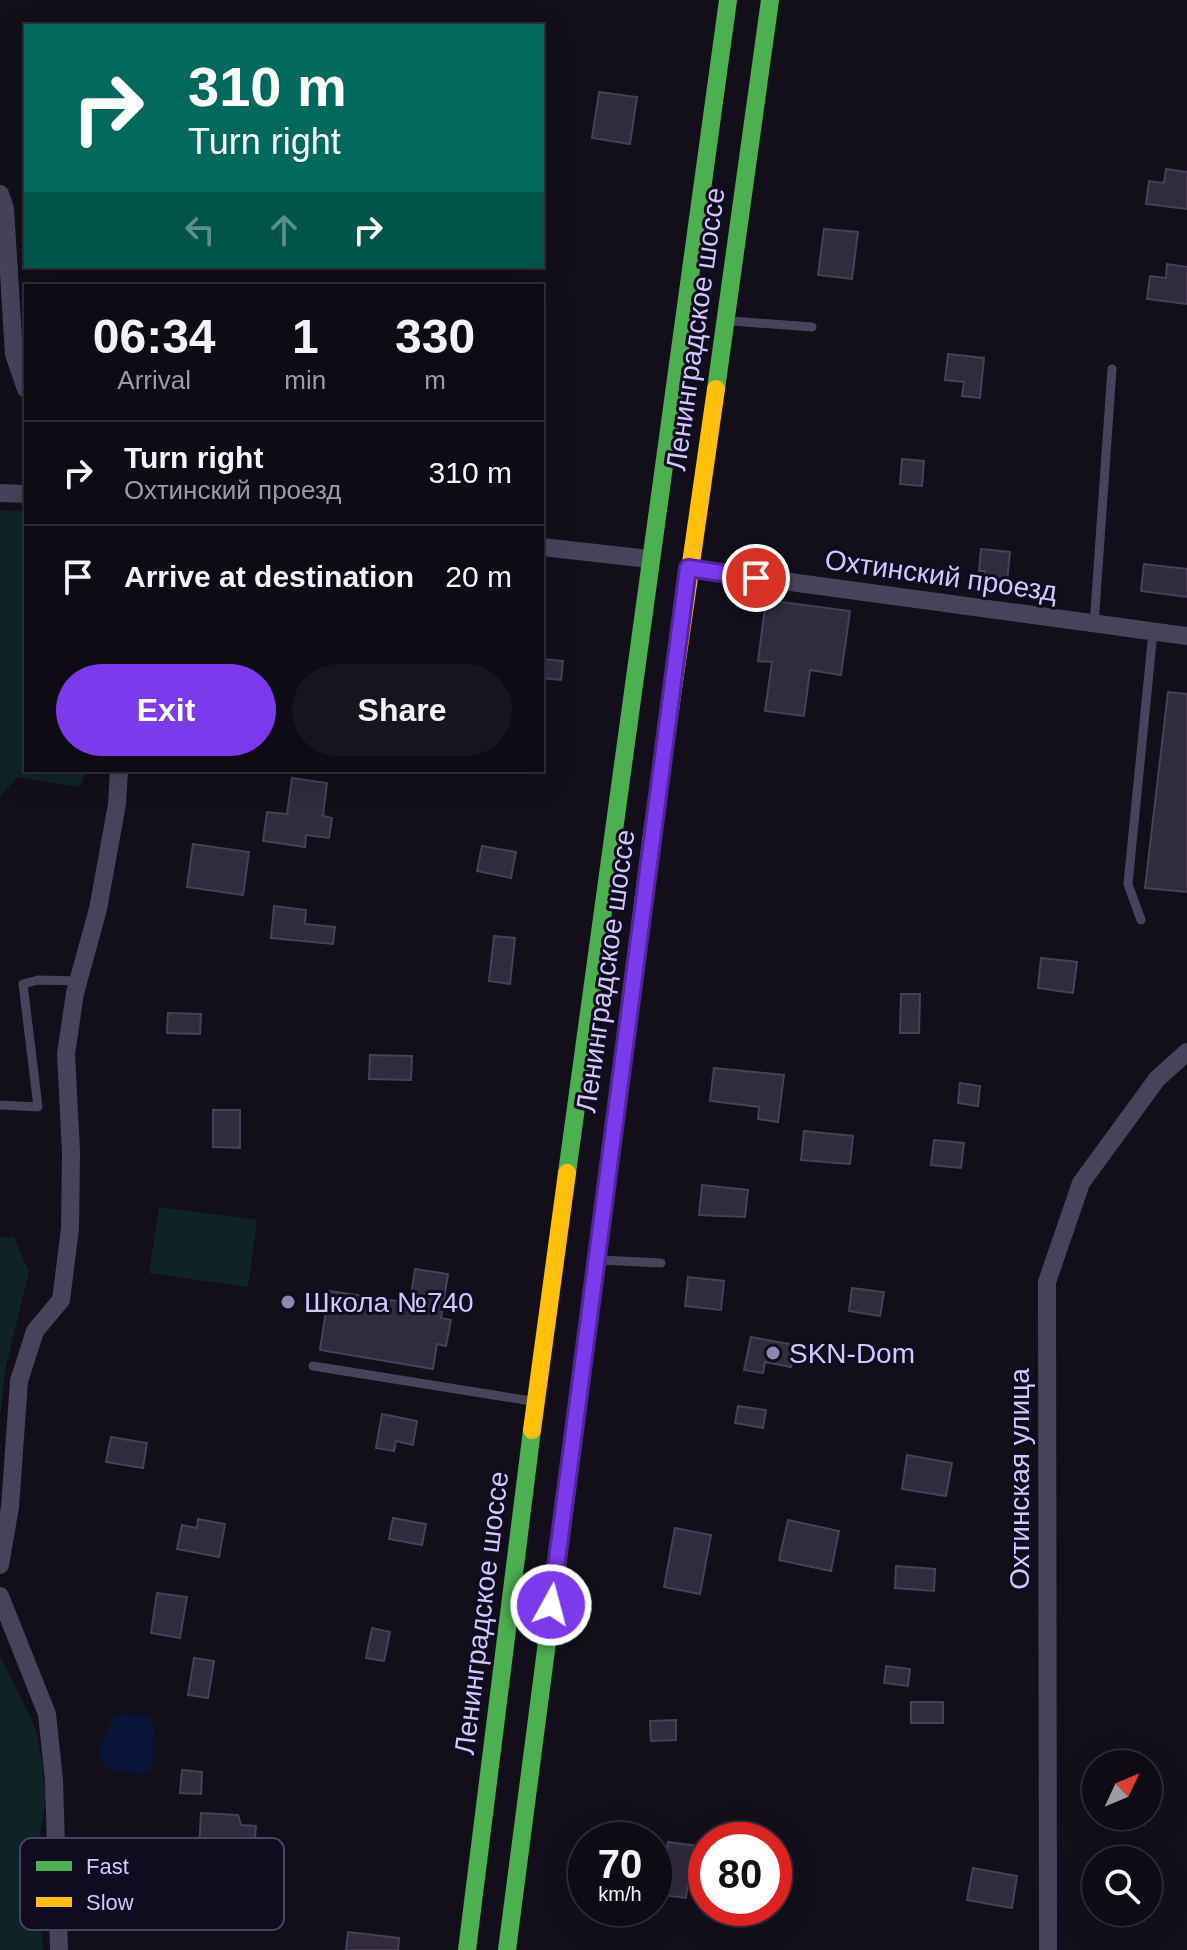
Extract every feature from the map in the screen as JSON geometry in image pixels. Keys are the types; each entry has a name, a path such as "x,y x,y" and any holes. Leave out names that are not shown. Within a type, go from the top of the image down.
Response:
{"highway":[{"name":"Ленинградское шоссе","path":"467,1950 536,1401 728,0"},
{"name":"Ленинградское шоссе","path":"507,1950 595,1259 688,568 770,0"}],"street":[{"path":"0,194 5,208 14,354 24,383"},
{"path":"0,493 24,494"},
{"path":"544,547 649,559"},
{"name":"Охтинский проезд","path":"688,568 1187,636"},
{"path":"0,1565 10,1507 19,1381 35,1331 61,1300 70,1229 71,1152 66,1054 78,981 98,909 117,804 119,772"},
{"name":"Охтинская улица","path":"1048,1950 1047,1282 1081,1183 1157,1079 1187,1052"},
{"path":"0,1596 47,1714 56,1838"},
{"path":"58,1930 59,1950"}],"lane":[{"path":"726,320 812,327"},
{"path":"1094,625 1112,369"},
{"path":"1141,920 1128,884 1153,632"},
{"path":"0,1105 38,1107 23,984 38,980 78,981"},
{"path":"595,1259 661,1263"},
{"path":"313,1366 536,1401"}],"green space":[{"path":"24,510 24,772 86,772 80,787 17,777 0,797 0,511"},
{"path":"159,1207 257,1220 248,1287 149,1273"},
{"path":"14,1237 29,1272 6,1366 0,1417 0,1238"},
{"path":"0,1656 36,1729 46,1797 40,1838 20,1838 20,1930 41,1930 43,1950 0,1950"}],"water":[{"path":"118,1714 146,1715 154,1723 153,1767 142,1774 112,1772 100,1755 109,1722"}],"building":[{"path":"599,92 637,97 630,144 592,138"},
{"path":"1166,169 1187,172 1187,209 1146,204 1149,181 1164,183"},
{"path":"824,229 858,232 852,279 818,275"},
{"path":"1167,264 1187,267 1187,304 1147,299 1150,276 1166,278"},
{"path":"948,354 984,358 980,398 962,396 964,382 945,380"},
{"path":"902,459 924,461 922,486 900,484"},
{"path":"981,549 1010,552 1007,581 984,579 985,571 979,571"},
{"path":"1144,564 1187,569 1187,597 1141,591"},
{"path":"766,600 850,611 841,675 810,670 804,716 765,711 772,662 758,661"},
{"path":"544,659 563,661 561,680 544,678"},
{"path":"1168,692 1187,694 1187,892 1145,888"},
{"path":"292,778 327,783 323,816 332,818 329,838 306,835 305,847 263,841 267,812 287,814"},
{"path":"193,844 249,852 243,895 187,887"},
{"path":"482,846 516,852 511,878 477,871"},
{"path":"274,906 306,910 305,924 335,927 333,944 271,938"},
{"path":"494,936 515,938 510,984 489,981"},
{"path":"1041,958 1077,962 1073,993 1038,988"},
{"path":"901,994 920,994 919,1033 900,1033"},
{"path":"168,1013 201,1014 200,1034 167,1033"},
{"path":"370,1055 412,1056 411,1080 369,1079"},
{"path":"714,1068 784,1075 778,1122 758,1119 759,1107 710,1101"},
{"path":"960,1083 980,1086 978,1106 958,1103"},
{"path":"213,1110 240,1110 240,1148 213,1147"},
{"path":"804,1131 853,1136 850,1164 801,1160"},
{"path":"934,1140 964,1143 961,1168 931,1165"},
{"path":"702,1185 748,1190 745,1217 699,1215"},
{"path":"415,1269 448,1274 441,1318 451,1320 446,1346 437,1344 433,1369 320,1350 329,1291 410,1303"},
{"path":"688,1277 724,1281 721,1310 685,1306"},
{"path":"852,1288 884,1292 880,1316 849,1311"},
{"path":"751,1337 795,1345 791,1367 765,1362 763,1373 744,1370"},
{"path":"738,1406 766,1410 763,1428 735,1423"},
{"path":"382,1414 417,1421 413,1445 396,1441 394,1451 376,1448"},
{"path":"111,1437 147,1443 143,1468 106,1462"},
{"path":"907,1455 952,1463 946,1496 902,1489"},
{"path":"393,1518 426,1524 422,1545 389,1539"},
{"path":"198,1519 225,1524 219,1557 177,1549 182,1525 197,1528"},
{"path":"788,1520 839,1531 831,1571 779,1560"},
{"path":"675,1528 711,1535 700,1594 664,1587"},
{"path":"896,1566 935,1569 934,1591 895,1588"},
{"path":"157,1593 187,1597 180,1638 151,1633"},
{"path":"372,1628 390,1632 384,1661 366,1658"},
{"path":"194,1658 214,1661 208,1698 188,1695"},
{"path":"886,1666 910,1669 908,1686 884,1683"},
{"path":"911,1702 943,1702 943,1723 911,1723"},
{"path":"676,1720 676,1740 651,1741 650,1721"},
{"path":"182,1770 202,1772 201,1794 180,1793"},
{"path":"201,1813 238,1815 241,1825 256,1826 255,1838 200,1838"},
{"path":"672,1843 688,1845 686,1898 672,1896"},
{"path":"973,1868 1017,1876 1012,1908 967,1900"},
{"path":"348,1932 399,1938 398,1950 346,1950"}],"traffic: fast":[{"path":"567,1173 728,0"},
{"path":"716,389 770,0"},
{"path":"507,1950 651,842"},
{"path":"467,1950 532,1430"}],"traffic: slow":[{"path":"651,842 716,389"},
{"path":"532,1430 567,1173"}],"place":[{"name":"Школа №740","path":"288,1302"},
{"name":"SKN-Dom","path":"773,1353"}],"route":[{"path":"551,1605 688,568 756,578"}]}
